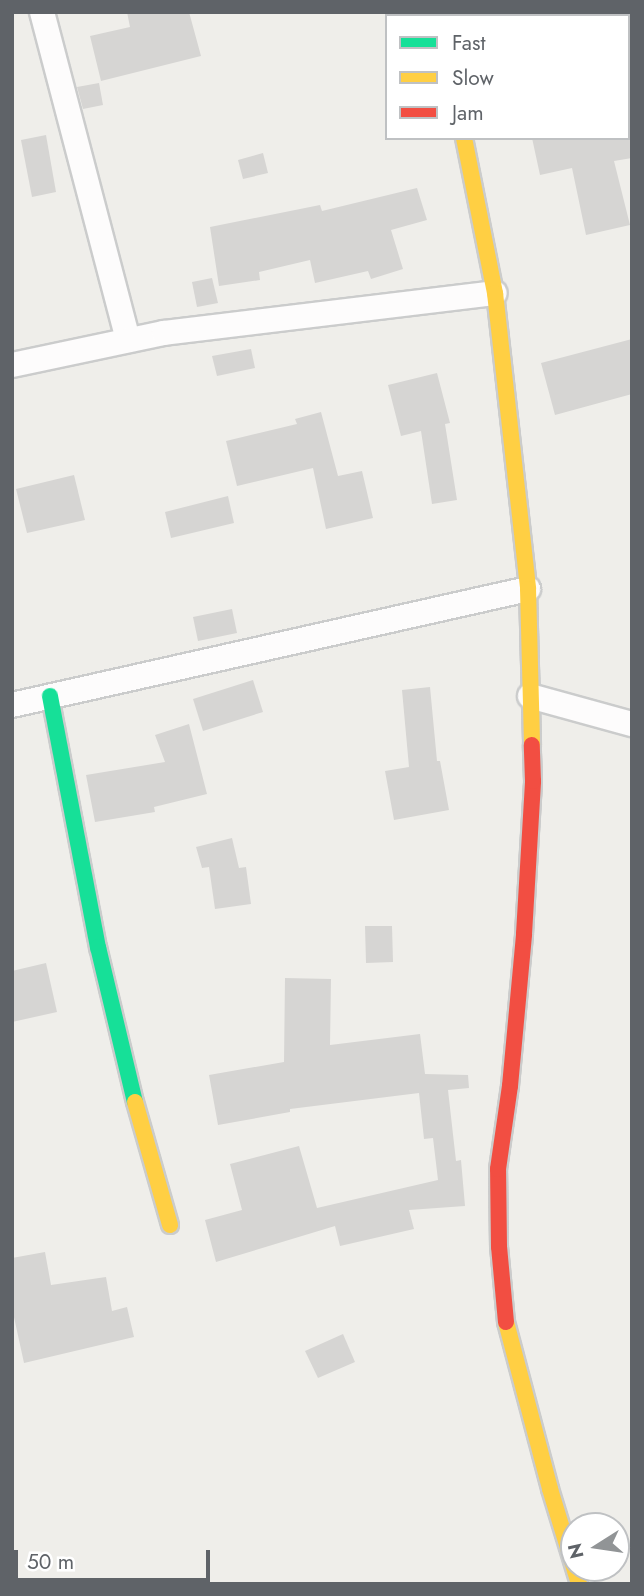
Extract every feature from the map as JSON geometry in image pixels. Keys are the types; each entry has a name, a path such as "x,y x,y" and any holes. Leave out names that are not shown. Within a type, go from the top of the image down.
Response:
{"street":[{"path":"42,12 128,340"},
{"path":"464,140 495,293 528,589 533,781 524,934 510,1086 498,1169 499,1247 506,1321 550,1489 579,1584"},
{"path":"12,365 128,340 495,293"},
{"path":"12,705 528,589"},
{"path":"50,696 98,947 141,1128 170,1225"},
{"path":"530,696 632,724"}],"building":[{"path":"127,12 189,12 201,56 101,81 90,36 130,27"},
{"path":"99,83 103,105 83,109 77,87"},
{"path":"46,135 56,192 32,197 21,140"},
{"path":"632,138 632,158 614,161 630,225 586,235 572,168 540,175 532,140"},
{"path":"263,153 268,173 243,179 238,160"},
{"path":"417,188 427,220 391,230 403,269 371,279 368,271 315,283 310,260 259,272 260,280 219,286 210,227 320,205 322,211"},
{"path":"212,278 218,303 197,307 192,282"},
{"path":"632,339 632,394 555,415 541,363"},
{"path":"251,349 255,368 217,376 212,356"},
{"path":"437,373 450,423 445,424 457,500 432,504 421,431 401,436 388,385"},
{"path":"321,412 338,476 362,471 373,518 326,529 313,468 237,486 226,441 297,424 295,419"},
{"path":"74,475 85,520 27,533 16,489"},
{"path":"228,496 234,523 171,538 165,512"},
{"path":"232,609 237,633 198,641 193,617"},
{"path":"253,680 263,712 203,731 193,699"},
{"path":"430,687 437,761 440,761 449,810 394,820 385,771 409,767 402,690"},
{"path":"189,724 207,794 154,807 155,812 95,822 86,775 165,762 155,735"},
{"path":"232,838 239,868 246,867 251,904 215,909 209,867 202,868 196,847"},
{"path":"365,926 392,926 393,962 366,963"},
{"path":"46,963 57,1012 12,1022 12,971"},
{"path":"285,978 331,979 330,1045 420,1034 425,1074 468,1075 469,1088 448,1090 456,1161 461,1160 465,1206 409,1210 414,1229 340,1246 335,1226 216,1262 205,1220 242,1210 230,1164 299,1146 317,1208 438,1180 433,1138 424,1139 419,1093 290,1109 290,1112 218,1125 209,1075 284,1062"},
{"path":"45,1252 51,1285 106,1277 112,1311 127,1307 134,1337 24,1363 12,1308 12,1258"},
{"path":"343,1334 355,1362 318,1378 305,1351"}],"traffic: fast":[{"path":"50,696 98,947 135,1102"}],"traffic: slow":[{"path":"464,140 495,293 528,589 532,745"},
{"path":"135,1102 170,1225"},
{"path":"506,1322 550,1489 579,1584"}],"traffic: jam":[{"path":"506,1322 499,1247 498,1169 510,1086 524,934 533,781 532,745"}]}
